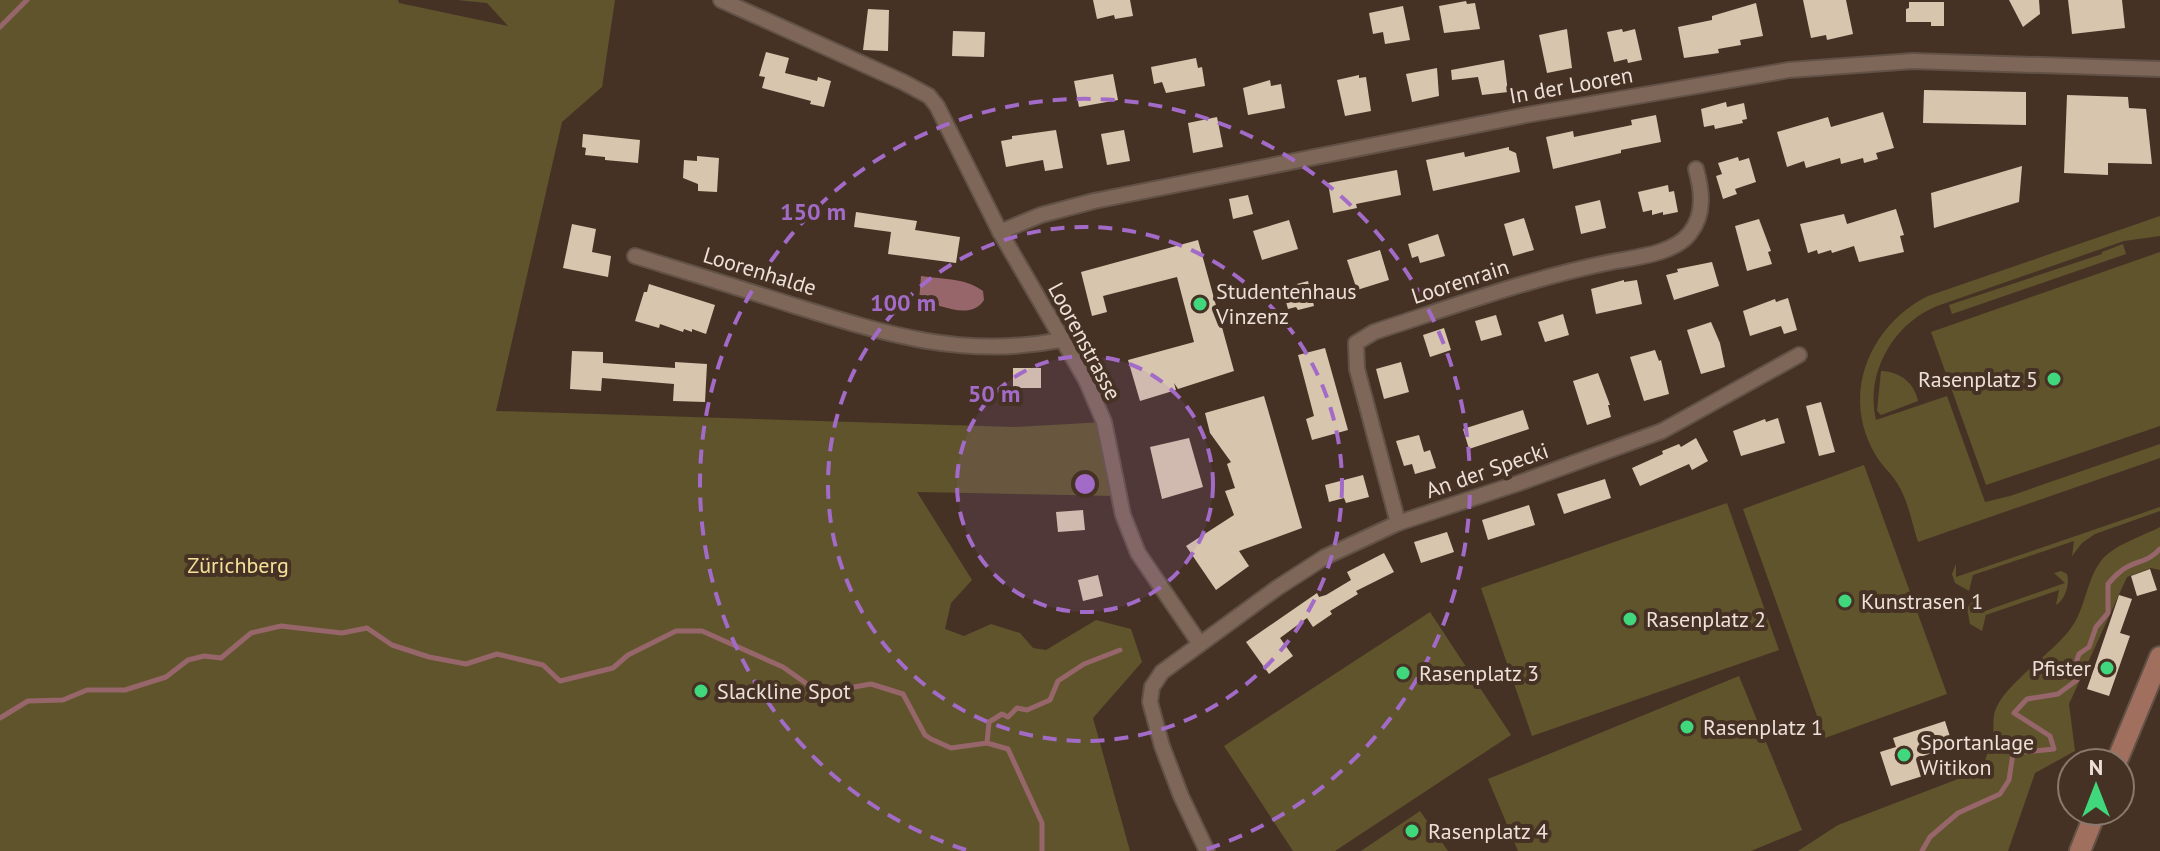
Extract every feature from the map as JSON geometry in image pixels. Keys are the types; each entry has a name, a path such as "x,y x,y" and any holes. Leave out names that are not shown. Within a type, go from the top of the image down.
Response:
{"street":[{"name":"Loorenstrasse","path":"721,0 929,96 944,117 1000,232 1086,380 1104,422 1129,534 1138,553 1200,644"},
{"name":"In der Looren","path":"1000,232 1041,215 1094,201 1526,115 1764,73 1913,61 2160,69"},
{"name":"Loorenrain","path":"1398,523 1357,369 1356,343 1374,332 1567,270 1669,248 1689,235 1700,211 1701,189 1696,169"},
{"name":"Loorenhalde","path":"635,256 888,334 945,344 1023,347 1061,340"},
{"name":"An der Specki","path":"1200,644 1325,557 1398,523 1662,431 1799,355"},
{"path":"1200,644 1162,672 1152,687 1150,702 1181,796 1207,851"},
{"path":"2123,747 2160,657"},
{"path":"2080,851 2090,827"}],"green space":[{"name":"Zürichberg","path":"0,0 398,0 399,3 508,26 487,3 457,0 615,0 602,87 562,122 496,411 1014,427 1104,422 1119,496 917,492 972,580 951,603 945,629 964,636 991,624 1020,633 1033,648 1046,650 1096,620 1131,629 1142,662 1093,718 1130,851 0,851"},
{"path":"2160,216 2160,236 2124,241 1921,314 1895,338 1886,352 1879,368 1874,402 1876,420 1947,396 1985,502 2160,444 2160,458 1918,542 1901,489 1877,458 1865,431 1860,408 1861,385 1867,363 1890,324 1928,296"},
{"path":"2123,244 2126,254 1952,314 1949,305 2102,254"},
{"name":"Rasenplatz 5","path":"2160,252 2160,426 1986,485 1931,332"},
{"path":"1881,371 1906,380 1918,401 1881,415 1877,411"},
{"name":"Kunstrasen 1","path":"1864,465 1947,694 1825,738 1743,509"},
{"name":"Rasenplatz 2","path":"1727,503 1779,650 1532,736 1481,588"},
{"path":"2160,507 2160,511 2095,534 2082,543 2072,556 2074,541 1973,575 1969,591 1955,583 1952,574 1956,564 1956,577"},
{"path":"2160,527 2160,570 2151,568 2127,577 2069,704 2074,747 2056,747 2056,761 2035,773 2008,851 1798,851 1838,825 1984,769 1998,704 2071,628 2096,569 2106,555"},
{"path":"2061,571 2067,574 2067,587 2056,605 2059,590 1986,615 1982,631 1970,624 1967,608 1973,601 1985,611 2065,583 2054,573"},
{"name":"Rasenplatz 3","path":"1430,612 1511,735 1335,851 1293,851 1224,746"},
{"name":"Rasenplatz 1","path":"1739,676 1802,830 1751,851 1518,851 1488,779"},
{"name":"Rasenplatz 4","path":"1420,811 1448,851 1361,851"}],"shaded area":[{"path":"921,276 969,284 983,291 984,300 971,310 963,311 919,301"}],"building":[{"path":"1093,0 1130,0 1133,16 1115,19 1114,15 1097,19"},
{"path":"1803,0 1846,0 1853,34 1827,40 1826,35 1811,38"},
{"path":"2009,0 2039,0 2040,14 2023,27"},
{"path":"2068,0 2122,0 2125,28 2072,34"},
{"path":"1466,1 1467,4 1475,3 1480,29 1444,33 1439,6"},
{"path":"1909,2 1944,2 1944,26 1931,26 1931,22 1906,22"},
{"path":"1756,3 1763,36 1740,40 1741,45 1718,49 1719,53 1684,58 1678,27 1712,20 1712,16"},
{"path":"1403,6 1410,40 1385,44 1383,32 1373,34 1369,13"},
{"path":"868,9 889,10 888,51 863,50"},
{"path":"1567,29 1572,68 1547,73 1539,35"},
{"path":"1622,29 1623,32 1635,29 1642,60 1614,62 1607,32"},
{"path":"953,31 985,32 984,57 952,56"},
{"path":"766,52 789,58 785,73 831,81 824,107 762,88 765,77 759,76"},
{"path":"1196,58 1198,68 1202,67 1205,86 1166,93 1162,82 1154,84 1151,67"},
{"path":"1504,60 1508,92 1482,95 1478,77 1452,80 1451,70"},
{"path":"1437,68 1439,96 1412,102 1406,74"},
{"path":"1113,74 1118,100 1079,107 1074,81"},
{"path":"1359,75 1359,78 1366,77 1371,111 1345,116 1337,80"},
{"path":"1270,80 1271,86 1281,84 1285,108 1248,115 1243,88"},
{"path":"1924,90 2026,92 2026,125 1923,123"},
{"path":"2067,95 2128,97 2129,108 2146,109 2152,164 2108,163 2108,175 2064,173"},
{"path":"1726,102 1727,107 1744,103 1747,119 1742,120 1743,123 1715,129 1714,125 1704,127 1701,109"},
{"path":"1883,112 1894,148 1876,153 1878,159 1864,163 1863,158 1841,164 1840,158 1806,168 1804,161 1787,167 1777,132 1828,117 1831,127"},
{"path":"1656,115 1661,142 1553,169 1546,137 1573,131 1574,137 1632,125 1631,120"},
{"path":"1217,117 1223,147 1193,153 1188,123"},
{"path":"1056,130 1063,168 1045,171 1043,160 1006,167 1001,141 1012,139 1012,136"},
{"path":"1124,130 1130,161 1107,165 1101,134"},
{"path":"583,134 640,140 638,163 585,155"},
{"path":"1509,147 1516,153 1520,172 1433,191 1426,160 1464,152 1465,157"},
{"path":"697,156 719,158 717,192 698,191 698,184 683,178 684,160 697,161"},
{"path":"1738,157 1739,161 1749,158 1756,182 1735,189 1737,194 1723,199 1716,176 1722,174 1718,163"},
{"path":"2022,166 2019,202 1934,228 1931,193"},
{"path":"1397,170 1401,195 1356,204 1357,208 1333,213 1328,183"},
{"path":"1668,185 1669,192 1674,191 1678,212 1652,215 1652,210 1643,212 1638,192"},
{"path":"1248,195 1253,214 1233,219 1229,199"},
{"path":"1600,200 1606,228 1581,234 1575,206"},
{"path":"1896,209 1904,235 1900,236 1904,252 1859,262 1854,246 1832,253 1831,250 1818,254 1817,250 1808,253 1800,224 1844,214 1847,224"},
{"path":"856,212 917,221 915,230 960,237 956,263 888,254 891,232 854,227"},
{"path":"1524,218 1534,250 1513,256 1504,224"},
{"path":"1759,219 1771,251 1768,252 1772,264 1747,271 1735,226"},
{"path":"1289,220 1298,249 1262,260 1253,231"},
{"path":"572,224 596,229 592,252 611,256 608,277 563,268"},
{"path":"1438,234 1445,256 1420,263 1418,256 1412,258 1408,244"},
{"name":"Studentenhaus Vinzenz","path":"1198,240 1234,371 1178,389 1174,383 1176,390 1140,401 1128,360 1194,342 1177,277 1103,296 1107,312 1092,316 1081,272"},
{"path":"1380,250 1389,280 1357,290 1347,260"},
{"path":"1712,262 1719,286 1674,300 1666,275 1678,272 1677,269"},
{"path":"1624,280 1637,280 1642,304 1596,314 1591,289"},
{"path":"1308,281 1314,306 1288,309 1282,288"},
{"path":"649,284 715,305 706,334 692,329 692,332 684,329 683,332 660,324 659,328 635,321"},
{"path":"1788,298 1797,330 1784,334 1781,326 1750,336 1743,311 1775,299 1776,302"},
{"path":"1563,314 1569,335 1545,342 1538,322"},
{"path":"1496,315 1502,335 1481,341 1475,321"},
{"path":"1711,322 1725,367 1701,374 1687,330"},
{"path":"1444,328 1451,350 1430,357 1423,335"},
{"path":"1325,348 1348,430 1312,440 1306,419 1314,416 1298,355"},
{"path":"1655,350 1661,360 1669,394 1644,401 1630,357"},
{"path":"572,351 603,352 603,363 675,368 675,362 707,364 705,402 673,401 674,384 602,378 601,391 570,389"},
{"path":"1401,362 1409,392 1384,399 1376,369"},
{"path":"1013,368 1041,368 1041,388 1013,388"},
{"path":"1598,373 1610,405 1611,417 1587,425 1573,381"},
{"path":"1264,396 1302,528 1239,551 1249,566 1216,590 1186,546 1234,515 1225,491 1235,488 1227,464 1231,462 1210,433 1205,413"},
{"path":"1821,402 1835,452 1819,456 1806,406"},
{"path":"1523,410 1529,429 1469,449 1463,429"},
{"path":"1778,418 1785,443 1741,456 1733,431 1765,419 1766,422"},
{"path":"1419,435 1424,452 1430,450 1436,468 1415,474 1412,464 1404,466 1396,441"},
{"path":"1189,438 1203,487 1162,499 1150,447"},
{"path":"1696,438 1708,461 1692,470 1689,464 1640,486 1632,468 1663,454 1662,451 1679,444 1681,447"},
{"path":"1363,475 1369,497 1346,503 1344,498 1329,502 1325,485"},
{"path":"1605,479 1611,498 1564,514 1557,494"},
{"path":"1529,505 1535,525 1488,540 1482,520"},
{"path":"1083,510 1085,530 1058,532 1056,512"},
{"path":"1447,532 1454,552 1421,563 1414,542"},
{"path":"1384,553 1394,572 1356,591 1358,594 1330,611 1332,614 1313,627 1307,618 1280,638 1293,656 1269,674 1246,642 1317,593 1319,597 1326,595 1351,580 1347,572"},
{"path":"2150,569 2157,590 2137,596 2131,576"},
{"path":"1098,575 1103,596 1083,601 1078,580"},
{"name":"Pfister","path":"2119,595 2132,599 2120,633 2130,636 2109,696 2087,689"},
{"name":"Sportanlage Witikon","path":"1945,721 1953,746 1920,757 1926,775 1891,786 1880,752 1896,747 1893,738"}],"waterway":[{"path":"0,27 27,0"},
{"path":"1922,851 1930,837 1958,813 2000,794 2009,780 2013,753 2054,749 2050,736 2014,713 2027,699 2058,694 2077,680 2079,654 2089,647 2096,627 2108,613 2108,584 2123,570 2160,549"},
{"path":"0,718 28,701 63,700 87,690 125,690 166,677 188,660 204,656 221,658 251,633 281,626 342,633 367,628 392,645 429,657 466,664 497,654 543,665 560,681 613,668 628,655 676,631 702,631 783,667 814,689 837,690 871,684 903,694 925,735 951,748 987,743 1008,749 1042,823 1042,851"},
{"path":"987,743 989,722 1002,714 1008,717 1017,708 1027,710 1050,700 1058,681 1084,664 1120,650"}],"place":[{"name":"Studentenhaus Vinzenz","path":"1200,304"},
{"name":"Rasenplatz 5","path":"2054,379"},
{"name":"Kunstrasen 1","path":"1845,601"},
{"name":"Rasenplatz 2","path":"1630,619"},
{"name":"Pfister","path":"2107,668"},
{"name":"Rasenplatz 3","path":"1403,673"},
{"name":"Slackline Spot","path":"701,691"},
{"name":"Rasenplatz 1","path":"1687,727"},
{"name":"Sportanlage Witikon","path":"1904,755"},
{"name":"Rasenplatz 4","path":"1412,831"}]}
